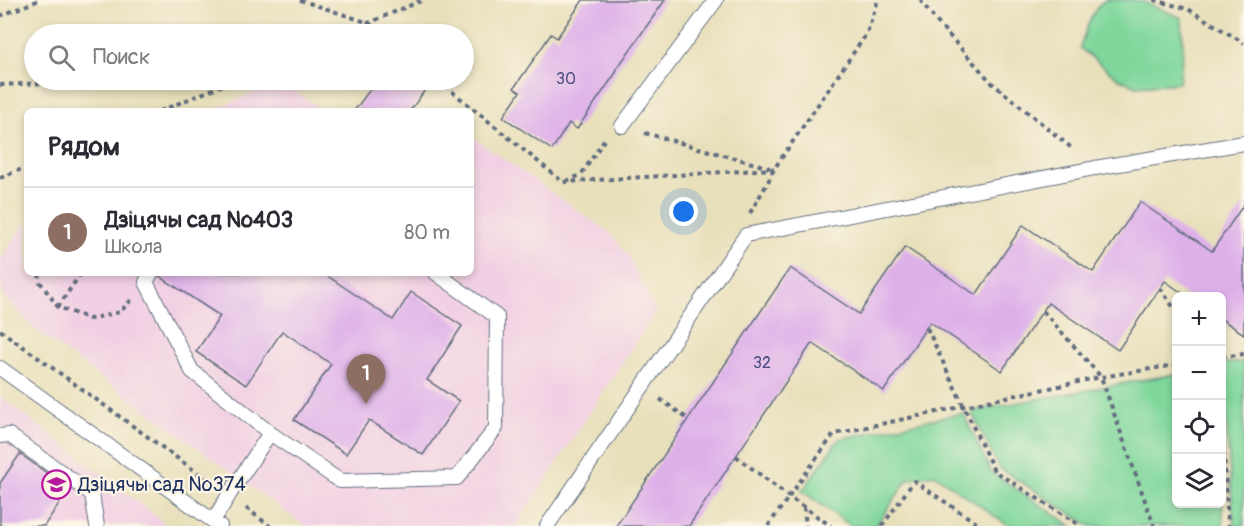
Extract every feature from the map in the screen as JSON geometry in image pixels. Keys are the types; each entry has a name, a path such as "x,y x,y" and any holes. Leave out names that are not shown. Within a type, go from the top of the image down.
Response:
{"lane":[{"path":"622,126 716,0"},
{"path":"547,526 746,235 1244,142"},
{"path":"149,278 192,371 270,434 339,481 457,478 496,428 497,317 440,276"},
{"path":"0,368 217,523 229,495 270,434"},
{"path":"0,436 9,435 92,494 98,526"}],"path":[{"path":"0,15 39,0"},
{"path":"300,0 369,23 423,0"},
{"path":"756,201 774,169 867,33 878,0"},
{"path":"920,0 992,83 1095,168"},
{"path":"1154,0 1188,9 1244,43"},
{"path":"0,85 24,84"},
{"path":"167,108 211,90"},
{"path":"450,90 472,108"},
{"path":"474,109 563,182 774,169"},
{"path":"622,126 774,169"},
{"path":"0,178 24,168"},
{"path":"39,276 40,282 58,307 90,319 120,312 149,278"},
{"path":"58,307 79,276"},
{"path":"1160,288 1172,305"},
{"path":"1044,311 1101,377 1154,526"},
{"path":"927,328 994,471 1081,526"},
{"path":"0,330 270,526"},
{"path":"1226,356 1244,354"},
{"path":"768,526 834,434 1101,377 1172,365"},
{"path":"643,386 687,420"},
{"path":"1223,454 1228,526"},
{"path":"736,456 831,526"},
{"path":"882,526 914,481 981,526"},
{"path":"804,507 806,526"}],"shaded area":[{"path":"260,90 292,90 320,108 218,108"},
{"path":"474,138 610,233 630,258 655,312 516,526 305,526 34,329 3,294 0,260 24,225 24,276 474,276"},
{"name":"Дзіцячы сад №374","path":"0,396 162,521 164,526 0,526"}],"green space":[{"path":"1106,0 1144,2 1182,18 1183,51 1179,83 1136,86 1118,78 1080,48 1093,14"},
{"path":"1244,361 1244,526 1234,526 1226,418 1226,363"},
{"path":"1172,375 1172,508 1222,508 1223,526 1090,526 999,468 971,411"},
{"path":"963,413 991,472 1072,526 1009,526 934,474 908,479 876,526 851,526 802,491 839,439"}],"building":[{"path":"583,0 665,0 577,129 569,123 552,150 503,117 520,92 514,88 551,34 557,38"},
{"path":"370,90 425,90 412,108 356,108"},
{"path":"1140,202 1212,251 1244,204 1244,334 1226,322 1226,292 1181,292 1165,281 1118,350 1048,303 1002,371 930,322 884,391 812,343 689,526 616,526 790,268 859,314 905,247 976,295 1023,225 1093,272"},
{"path":"159,276 327,276 393,320 411,292 462,326 427,380 459,401 423,455 369,420 346,454 294,420 331,364 282,331 246,385 196,352 220,316"},
{"path":"20,454 69,489 44,526 0,526 0,483"}],"place":[{"name":"Дзіцячы сад №403","path":"366,404"},
{"name":"Дзіцячы сад №374","path":"57,484"}]}
